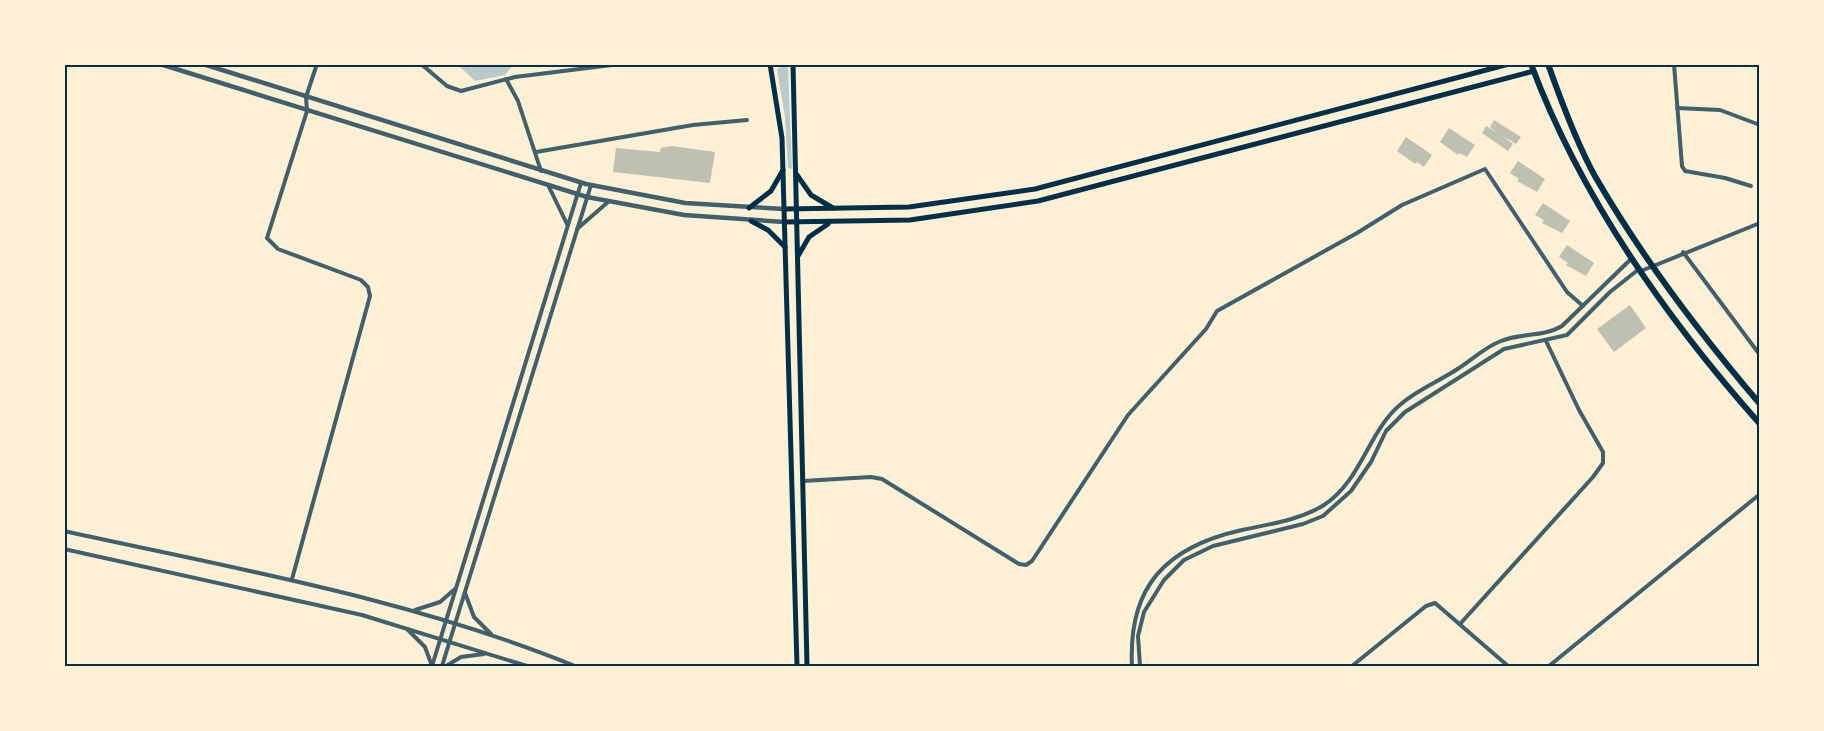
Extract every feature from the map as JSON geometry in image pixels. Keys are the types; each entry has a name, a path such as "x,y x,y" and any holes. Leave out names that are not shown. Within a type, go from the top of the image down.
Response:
{"main road":[{"path":"770,64 780,117 783,168 797,666"},
{"path":"793,64 807,666"},
{"path":"1548,64 1595,177 1653,264 1727,365 1760,404"},
{"path":"784,209 838,210 938,204 1052,185 1506,65 1507,78"},
{"path":"784,222 833,223 922,219 1038,201 1507,78 1532,68 1585,185 1632,259 1718,377 1760,424"},
{"path":"749,208 771,191 783,168"},
{"path":"795,170 811,195 838,210"},
{"path":"751,221 768,230 785,248"},
{"path":"797,263 800,252 809,237 833,223"}],"street":[{"path":"160,64 577,195 684,215 784,222"},
{"path":"202,64 581,183 665,200 784,209"},
{"path":"292,579 370,296 368,286 361,280 278,249 268,241 268,231 307,111 306,97 317,64"},
{"path":"421,64 444,84 459,91 506,79 620,64"},
{"path":"1674,64 1684,171 1725,178 1751,186"},
{"path":"506,79 518,101 542,172"},
{"path":"1677,108 1720,110 1760,125"},
{"path":"536,152 693,125 747,120"},
{"path":"802,481 871,477 882,479 1019,564 1026,565 1032,561 1128,415 1206,329 1217,311 1357,234 1402,205 1485,169 1567,292 1583,306"},
{"path":"432,666 581,183"},
{"path":"444,666 465,591 591,185"},
{"path":"549,187 568,225"},
{"path":"576,230 608,202"},
{"path":"1140,666 1138,636 1144,612 1164,580 1188,557 1213,546 1303,524 1323,516 1351,491 1386,431 1405,412 1501,350 1519,344 1561,338 1571,332 1610,292 1640,270 1760,223"},
{"path":"1683,252 1760,355"},
{"path":"1132,666 1133,631 1140,603 1158,575 1184,550 1214,537 1291,519 1324,505 1348,482 1384,422 1403,402 1498,342 1558,329 1632,259"},
{"path":"1460,624 1593,477 1604,459 1603,452 1579,410 1546,341"},
{"path":"1549,666 1760,494"},
{"path":"64,531 292,579 411,610 502,639 575,666"},
{"path":"64,549 318,604 404,627 527,666"},
{"path":"1184,550 1188,557"},
{"path":"411,610 434,605 456,588"},
{"path":"465,591 471,611 478,623 502,639"},
{"path":"1352,666 1426,606 1435,603 1508,666"},
{"path":"404,627 421,642 432,666"},
{"path":"444,666 468,655 495,656"}],"shaded area":[{"path":"458,65 513,65 505,75 475,81"},
{"path":"785,65 788,68 792,169 788,168 785,117 777,69"}],"building":[{"path":"1494,120 1521,137 1516,144 1503,136 1513,144 1508,151 1482,133 1486,126 1496,132 1490,127"},
{"path":"1449,128 1475,145 1467,157 1459,153 1458,155 1440,142"},
{"path":"1406,137 1432,155 1424,167 1417,162 1415,164 1397,151"},
{"path":"672,146 715,152 710,183 613,172 616,148 660,152 661,148"},
{"path":"1518,161 1545,179 1537,192 1517,181 1519,179 1510,173"},
{"path":"1543,203 1570,221 1562,233 1542,223 1544,220 1535,215"},
{"path":"1567,245 1594,263 1586,276 1566,265 1568,263 1559,257"},
{"path":"1630,305 1646,328 1614,352 1597,329"}]}
